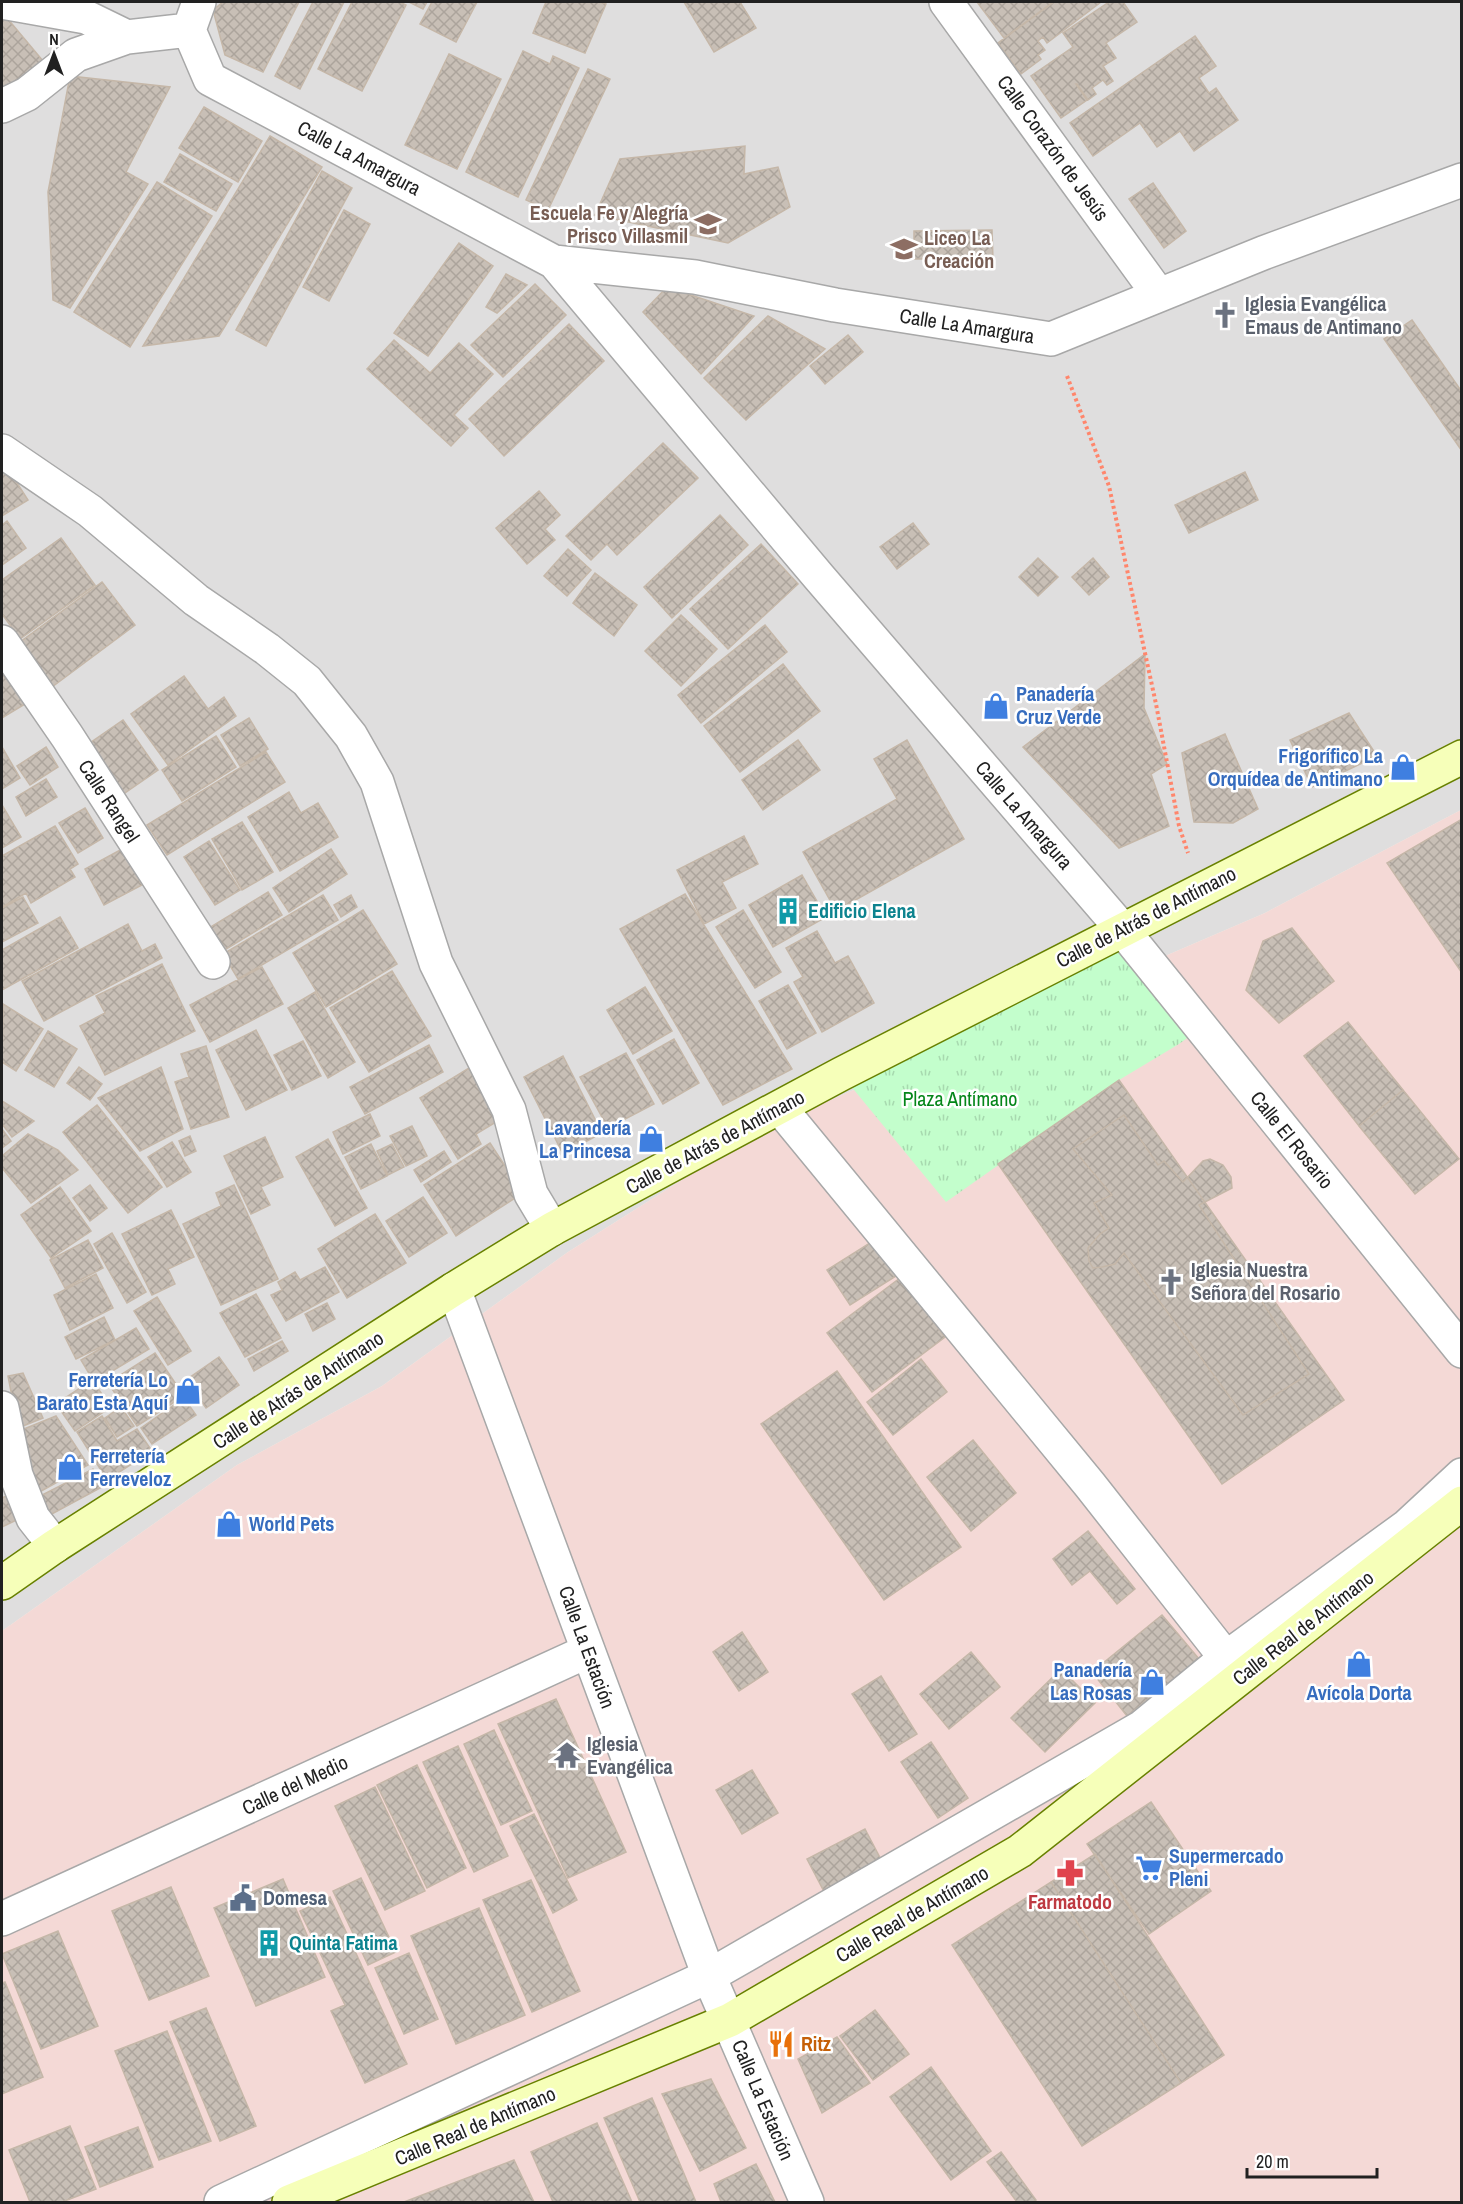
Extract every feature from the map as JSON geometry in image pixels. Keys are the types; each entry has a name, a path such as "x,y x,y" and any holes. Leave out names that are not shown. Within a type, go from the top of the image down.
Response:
{"street":[{"path":"2,2 86,17 127,37"},
{"name":"Calle Corazón de Jesús","path":"946,2 1159,294"},
{"name":"Calle La Amargura","path":"194,16 210,79 554,262 827,586 1122,929"},
{"path":"2,106 27,94 76,55 194,16"},
{"name":"Calle La Amargura","path":"554,262 695,277 835,305 1051,339 1263,253 1461,180"},
{"path":"2,451 90,511 196,600 267,649 307,681 351,736 377,782 436,963 509,1110 531,1194 552,1229"},
{"name":"Calle Rangel","path":"2,642 67,736 213,962"},
{"name":"Calle de Atrás de Antímano","path":"2,1583 454,1289 552,1229 1122,929 1461,757"},
{"name":"Calle El Rosario","path":"1122,929 1461,1351"},
{"path":"780,1108 1090,1485 1226,1658"},
{"name":"Calle La Estación","path":"454,1289 709,1976 807,2202"},
{"path":"2,1407 16,1475 33,1518 56,1546"},
{"path":"221,2202 709,1976 1142,1727 1226,1658 1407,1526 1461,1475"},
{"name":"Calle Real de Antímano","path":"289,2202 730,2020 1020,1851 1461,1503"},
{"name":"Calle del Medio","path":"2,1919 588,1651"}],"path":[{"path":"1051,339 1110,486 1179,825 1200,890"}],"shaded area":[{"path":"2,2 1461,2 1461,810 1265,913 761,1130 568,1252 382,1386 237,1465 2,1631"},
{"path":"1461,810 1461,2202 2,2202 2,1631 237,1465 382,1386 568,1252 761,1130 1265,913"}],"green space":[{"name":"Plaza Antímano","path":"1122,929 1201,1028 1119,1080 946,1202 841,1074"}],"building":[{"path":"223,2 299,2 263,72 225,55 213,10"},
{"path":"313,2 344,2 300,89 275,76"},
{"path":"352,2 400,2 406,5 362,91 318,69"},
{"path":"409,2 427,2 423,9"},
{"path":"432,2 477,2 456,42 420,24"},
{"path":"546,2 606,4 585,53 533,33"},
{"path":"684,2 740,2 756,28 714,52"},
{"path":"977,2 1053,2 1004,38"},
{"path":"1054,2 1101,2 1047,43 1043,37 1038,41 1045,50 1038,55 1041,59 1021,74 998,43"},
{"path":"1109,2 1123,2 1137,22 1106,43 1116,58 1103,66 1113,81 1107,85 1103,80 1092,88 1096,94 1088,100 1076,84 1087,100 1061,118 1031,76 1073,47 1063,33"},
{"path":"2,12 43,61 6,92 2,86"},
{"path":"1195,36 1216,66 1199,78 1209,93 1216,88 1238,120 1194,151 1180,131 1157,147 1140,123 1093,156 1070,123"},
{"path":"523,51 550,64 553,56 579,68 518,197 466,172"},
{"path":"449,54 501,79 457,169 405,145"},
{"path":"588,69 610,79 548,210 526,200"},
{"path":"70,76 170,87 126,172 148,184 70,308 53,300 48,192"},
{"path":"204,107 262,141 238,182 179,148"},
{"path":"270,136 322,167 219,336 143,346"},
{"path":"745,146 744,174 778,167 790,207 728,243 595,215 620,159"},
{"path":"180,154 232,184 216,211 164,182"},
{"path":"322,171 352,188 266,346 236,330"},
{"path":"157,182 212,216 130,347 74,312"},
{"path":"1153,183 1186,231 1164,248 1129,199"},
{"path":"344,210 370,224 329,301 303,287"},
{"path":"992,230 993,259 914,259 914,231"},
{"path":"459,243 493,266 428,356 394,333"},
{"path":"506,274 527,285 497,313 486,307"},
{"path":"535,284 566,315 503,377 471,345"},
{"path":"667,287 754,316 701,374 643,312"},
{"path":"768,316 825,349 746,420 704,378"},
{"path":"1412,320 1462,392 1462,451 1384,339"},
{"path":"569,324 604,361 504,456 469,419"},
{"path":"848,335 863,352 825,384 810,366"},
{"path":"394,340 430,373 459,343 493,374 454,415 468,428 451,446 367,369"},
{"path":"663,443 698,478 617,555 607,544 591,560 566,536"},
{"path":"8,469 28,500 2,516 2,473"},
{"path":"1245,472 1258,500 1189,533 1175,505"},
{"path":"539,491 560,515 545,529 555,540 527,564 496,528"},
{"path":"720,515 748,545 672,618 644,587"},
{"path":"7,521 26,548 2,565 2,525"},
{"path":"913,523 929,544 897,569 880,547"},
{"path":"61,538 95,585 20,639 2,614 2,580"},
{"path":"761,544 798,584 728,649 690,609"},
{"path":"568,549 591,570 567,596 544,576"},
{"path":"1038,558 1058,577 1038,596 1019,577"},
{"path":"1093,558 1109,577 1089,595 1072,577"},
{"path":"595,573 637,605 614,636 573,603"},
{"path":"102,582 135,625 48,690 16,645"},
{"path":"681,615 717,649 681,686 645,651"},
{"path":"765,625 787,652 701,723 678,695"},
{"path":"1145,654 1144,708 1167,764 1151,774 1169,826 1119,848 1023,747"},
{"path":"2,660 30,701 2,718"},
{"path":"783,664 820,711 740,772 704,726"},
{"path":"184,676 208,709 224,697 236,716 168,765 131,714"},
{"path":"1349,713 1377,756 1312,787 1290,740"},
{"path":"249,718 268,749 240,766 221,735"},
{"path":"123,720 158,770 122,795 87,745"},
{"path":"1225,734 1258,809 1233,823 1194,822 1182,753"},
{"path":"216,736 236,767 182,801 162,770"},
{"path":"798,740 820,770 763,810 742,780"},
{"path":"907,740 964,839 836,911 803,852 897,799 874,759"},
{"path":"2,747 20,778 2,789"},
{"path":"46,747 58,767 30,785 17,766"},
{"path":"266,752 285,782 167,855 147,825"},
{"path":"46,779 57,797 26,816 16,797"},
{"path":"289,792 301,813 318,803 338,837 280,871 248,817"},
{"path":"2,805 21,837 2,848"},
{"path":"85,808 103,838 78,853 59,823"},
{"path":"1462,819 1462,973 1387,863"},
{"path":"242,822 273,872 242,890 212,839"},
{"path":"55,826 78,864 70,869 75,877 31,903 26,893 2,907 2,856"},
{"path":"744,836 758,864 722,882 736,908 704,924 677,870"},
{"path":"209,841 240,890 215,905 184,857"},
{"path":"122,849 142,885 104,905 85,869"},
{"path":"331,849 347,874 289,912 273,888"},
{"name":"Edificio Elena","path":"802,875 826,917 773,947 749,905"},
{"path":"268,892 282,915 223,951 209,928"},
{"path":"685,894 792,1069 723,1105 620,929"},
{"path":"323,895 338,920 238,979 223,954"},
{"path":"351,895 357,907 341,917 334,905"},
{"path":"23,897 38,923 2,942 2,908"},
{"path":"363,910 397,964 326,1007 293,953"},
{"path":"743,910 781,972 755,988 716,927"},
{"path":"60,917 78,948 2,990 2,950"},
{"path":"128,924 142,951 155,944 162,958 44,1021 22,981"},
{"path":"1292,928 1334,981 1279,1023 1246,990 1263,941"},
{"path":"817,931 835,963 848,956 874,1003 822,1032 794,982 803,977 786,948"},
{"path":"162,964 195,1031 105,1075 80,1026 105,1013 96,996"},
{"path":"262,967 283,1004 210,1042 190,1005"},
{"path":"392,971 431,1036 369,1072 330,1008"},
{"path":"788,985 816,1033 787,1049 759,1001"},
{"path":"645,987 672,1031 633,1054 607,1010"},
{"path":"315,992 355,1062 328,1078 288,1008"},
{"path":"3,1004 43,1029 16,1071 2,1062"},
{"path":"1348,1022 1403,1090 1359,1126 1304,1056"},
{"path":"256,1030 287,1090 246,1110 216,1050"},
{"path":"48,1031 77,1049 54,1087 25,1070"},
{"path":"674,1039 699,1083 663,1104 637,1060"},
{"path":"303,1041 321,1076 292,1090 274,1055"},
{"path":"429,1045 443,1072 365,1114 350,1087"},
{"path":"206,1046 229,1117 191,1129 175,1082 189,1077 181,1054"},
{"path":"626,1053 654,1104 608,1128 580,1077"},
{"path":"563,1056 602,1133 563,1154 524,1077"},
{"path":"79,1067 102,1084 90,1100 67,1083"},
{"path":"161,1067 183,1129 140,1151 98,1098"},
{"path":"469,1068 501,1119 476,1134 481,1144 458,1159 420,1098"},
{"name":"Iglesia Nuestra Señora del Rosario","path":"1119,1080 1344,1400 1222,1484 998,1164"},
{"path":"1403,1090 1459,1159 1415,1194 1359,1126"},
{"path":"2,1101 34,1121 12,1137 2,1124"},
{"path":"97,1105 162,1187 128,1213 63,1132"},
{"path":"370,1114 380,1136 343,1154 333,1132"},
{"path":"1124,1115 1158,1165 1164,1161 1183,1182 1203,1161 1210,1159 1223,1165 1231,1177 1232,1188 1199,1205 1309,1374 1243,1415 1124,1253 1115,1264 1102,1267 1093,1268 1089,1261 1088,1248 1100,1234 1109,1228 1094,1203 1112,1195 1073,1149"},
{"path":"412,1126 427,1156 406,1166 390,1136"},
{"path":"2,1129 11,1141 2,1148"},
{"path":"28,1134 58,1150 78,1170 31,1203 2,1168 2,1156"},
{"path":"190,1136 196,1151 185,1156 179,1141"},
{"path":"265,1137 283,1177 261,1187 270,1205 251,1214 224,1156"},
{"path":"328,1139 367,1208 335,1226 296,1157"},
{"path":"172,1142 191,1172 167,1187 148,1157"},
{"path":"490,1143 523,1193 456,1236 424,1185"},
{"path":"371,1144 387,1176 361,1189 345,1157"},
{"path":"392,1144 404,1167 388,1175 377,1151"},
{"path":"444,1151 451,1162 421,1182 414,1170"},
{"path":"90,1185 107,1208 90,1221 73,1198"},
{"path":"234,1185 278,1279 221,1305 183,1224 221,1206 216,1193"},
{"path":"60,1187 91,1231 51,1258 21,1215"},
{"path":"423,1197 447,1233 409,1257 386,1221"},
{"path":"171,1210 194,1257 168,1269 175,1284 152,1295 122,1234"},
{"path":"375,1214 406,1263 347,1298 318,1249"},
{"path":"112,1233 146,1292 127,1303 94,1244"},
{"path":"88,1240 103,1268 65,1288 50,1260"},
{"path":"873,1241 896,1276 850,1305 827,1270"},
{"path":"325,1267 339,1292 286,1321 271,1295 282,1290 278,1282 295,1272 300,1280"},
{"path":"96,1274 113,1308 70,1330 54,1295"},
{"path":"900,1278 945,1337 872,1392 827,1333"},
{"path":"256,1294 281,1338 245,1357 220,1313"},
{"path":"157,1297 191,1351 168,1365 134,1311"},
{"path":"327,1303 335,1319 313,1331 305,1314"},
{"path":"104,1317 115,1340 76,1359 65,1337"},
{"path":"136,1328 149,1349 94,1382 81,1360"},
{"path":"282,1341 288,1351 254,1371 248,1359"},
{"path":"155,1353 184,1396 137,1426 108,1383"},
{"path":"219,1357 239,1385 206,1408 186,1380"},
{"path":"921,1359 947,1392 893,1435 867,1402"},
{"path":"837,1371 961,1547 884,1600 761,1424"},
{"path":"23,1373 43,1418 18,1428 8,1376"},
{"path":"92,1380 111,1407 75,1431 56,1404"},
{"path":"184,1398 196,1415 152,1444 141,1428"},
{"path":"121,1407 134,1426 117,1437 105,1418"},
{"path":"56,1416 88,1465 34,1495 19,1431"},
{"path":"102,1416 117,1441 137,1429 152,1451 107,1480 77,1432"},
{"path":"973,1440 1016,1493 971,1531 927,1477"},
{"path":"93,1469 102,1487 50,1515 40,1496"},
{"path":"13,1493 25,1516 2,1527 2,1498"},
{"path":"1088,1531 1135,1589 1117,1604 1090,1571 1072,1585 1053,1559"},
{"path":"1162,1615 1199,1659 1127,1716 1092,1672"},
{"path":"742,1632 768,1672 739,1691 713,1652"},
{"path":"971,1652 1000,1687 949,1729 920,1694"},
{"path":"1061,1669 1095,1703 1045,1752 1011,1718"},
{"path":"881,1676 917,1734 889,1751 852,1694"},
{"path":"556,1699 626,1852 568,1878 498,1724"},
{"path":"494,1730 532,1811 501,1825 464,1744"},
{"path":"931,1742 968,1798 938,1818 901,1762"},
{"path":"458,1746 508,1856 474,1872 423,1762"},
{"path":"417,1765 466,1868 427,1888 377,1785"},
{"path":"752,1770 778,1813 742,1834 716,1790"},
{"path":"375,1787 425,1891 385,1910 335,1806"},
{"name":"Supermercado Pleni","path":"1151,1802 1211,1891 1149,1934 1087,1844"},
{"path":"534,1814 577,1900 553,1913 510,1826"},
{"path":"865,1829 887,1871 829,1901 807,1859"},
{"path":"1095,1854 1224,2055 1181,2083 1051,1882"},
{"path":"361,1878 396,1952 368,1965 333,1891"},
{"name":"Quinta Fatima","path":"283,1879 325,1977 256,2006 214,1908"},
{"path":"531,1880 580,1991 532,2012 483,1900"},
{"path":"1051,1882 1181,2083 1082,2146 952,1945"},
{"path":"171,1887 209,1976 149,2000 112,1911"},
{"path":"330,1897 407,2064 365,2083 331,2011 345,2005 300,1911"},
{"path":"479,1908 525,2015 456,2044 411,1936"},
{"path":"58,1931 98,2026 41,2049 2,1954"},
{"path":"409,1953 438,2019 404,2034 375,1968"},
{"path":"5,1982 43,2077 2,2094 2,1983"},
{"path":"206,2008 256,2126 220,2141 170,2022"},
{"path":"875,2010 909,2054 873,2080 840,2036"},
{"path":"167,2031 211,2141 159,2160 115,2051"},
{"path":"837,2037 870,2083 822,2113 798,2059"},
{"path":"931,2067 991,2151 951,2180 890,2097"},
{"path":"711,2079 746,2148 700,2171 662,2094"},
{"path":"652,2098 696,2202 640,2202 604,2118"},
{"path":"597,2123 632,2202 553,2202 531,2152"},
{"path":"70,2126 96,2189 62,2202 30,2202 9,2150"},
{"path":"138,2127 153,2167 100,2187 85,2147"},
{"path":"1001,2152 1036,2200 1017,2202 987,2162"},
{"path":"514,2160 534,2202 404,2202"},
{"path":"756,2164 775,2202 721,2202 714,2184"}],"place":[{"name":"Escuela Fe y Alegría Prisco Villasmil","path":"708,224"},
{"name":"Liceo La Creación","path":"904,249"},
{"name":"Iglesia Evangélica Emaus de Antimano","path":"1225,315"},
{"name":"Panadería Cruz Verde","path":"996,706"},
{"name":"Frigorífico La Orquídea de Antimano","path":"1403,767"},
{"name":"Edificio Elena","path":"788,911"},
{"name":"Lavandería La Princesa","path":"651,1139"},
{"name":"Iglesia Nuestra Señora del Rosario","path":"1171,1282"},
{"name":"Ferretería Lo Barato Esta Aquí","path":"188,1391"},
{"name":"Ferretería Ferreveloz","path":"70,1467"},
{"name":"World Pets","path":"229,1524"},
{"name":"Avícola Dorta","path":"1359,1664"},
{"name":"Panadería Las Rosas","path":"1152,1682"},
{"name":"Iglesia Evangélica","path":"567,1755"},
{"name":"Supermercado Pleni","path":"1149,1868"},
{"name":"Farmatodo","path":"1070,1873"},
{"name":"Domesa","path":"243,1898"},
{"name":"Quinta Fatima","path":"269,1943"},
{"name":"Ritz","path":"781,2044"}]}
